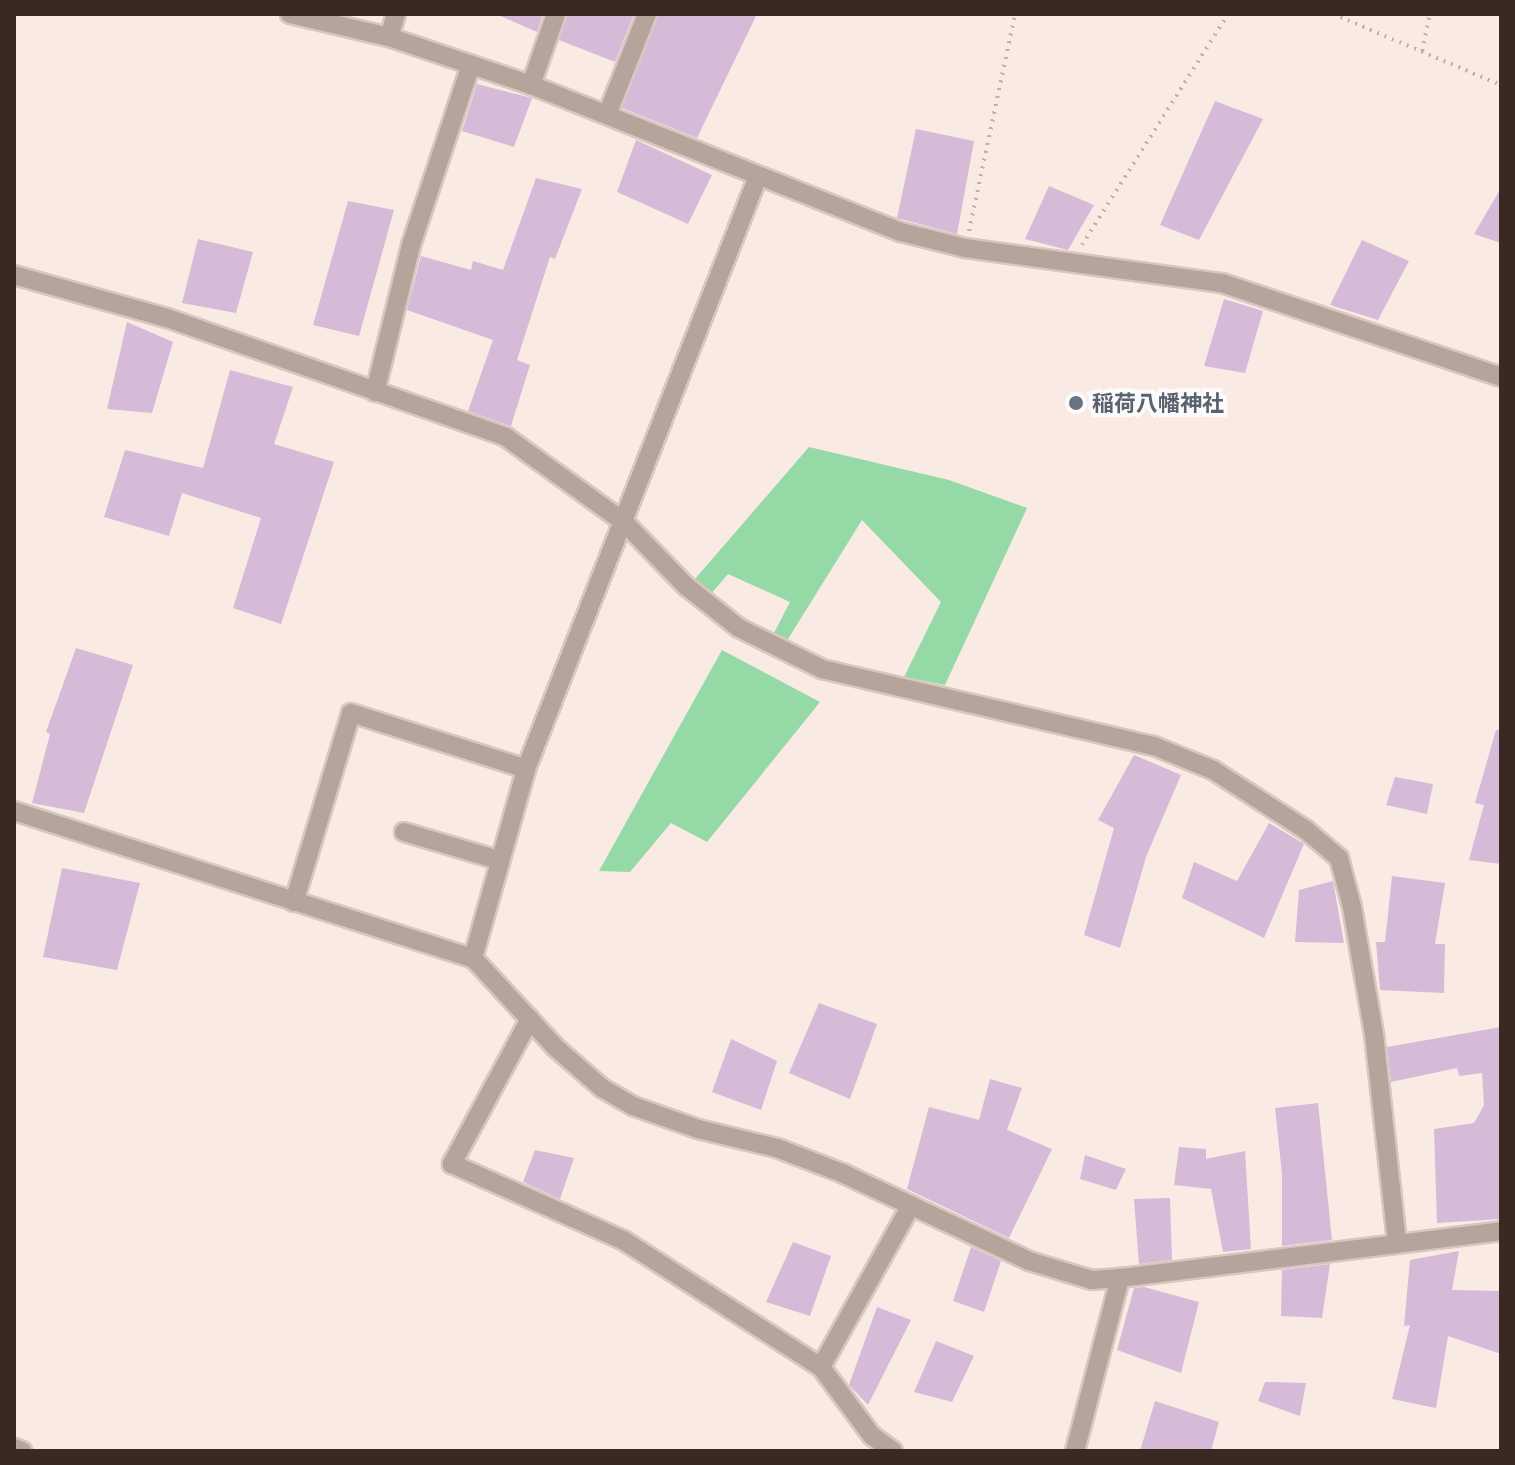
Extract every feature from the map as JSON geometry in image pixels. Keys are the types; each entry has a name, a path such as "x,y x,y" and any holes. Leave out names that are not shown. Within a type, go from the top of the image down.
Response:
{"street":[{"path":"290,14 389,37 531,85 757,179 901,232 965,248 1072,260 1222,283 1501,377"},
{"path":"389,37 396,14"},
{"path":"531,85 556,14"},
{"path":"607,115 647,14"},
{"path":"375,392 411,245 471,65"},
{"path":"473,958 526,769 757,179"},
{"path":"14,275 167,318 506,437 624,522 686,586 739,628 822,669 1154,746 1213,770 1306,830 1339,858 1374,1034 1397,1243"},
{"path":"294,902 351,713 526,769"},
{"path":"14,811 473,958 530,1019 602,1088 633,1106 777,1148 911,1205 1029,1261 1092,1280 1501,1231"},
{"path":"404,832 498,860"},
{"path":"530,1019 452,1164 623,1240 821,1367 872,1436 893,1451"},
{"path":"821,1367 911,1205"},
{"path":"1075,1451 1120,1278"},
{"path":"14,1448 22,1451"}],"path":[{"path":"965,248 1015,14"},
{"path":"1072,260 1228,14"},
{"path":"1333,14 1501,85"},
{"path":"1422,51 1430,14"}],"green space":[{"path":"809,447 949,480 1027,508 945,685 904,677 941,602 862,520 788,639 774,633 790,602 728,574 711,594 695,579"},
{"path":"722,650 820,702 707,842 671,823 630,872 599,871"}],"building":[{"path":"496,14 543,14 537,32"},
{"path":"568,14 634,14 615,62 559,40"},
{"path":"659,14 757,14 697,138 622,108"},
{"path":"477,84 532,98 514,147 462,131"},
{"path":"1215,101 1263,119 1199,240 1160,225"},
{"path":"916,129 974,141 957,234 897,218"},
{"path":"636,140 712,175 688,224 617,192"},
{"path":"536,178 582,189 555,259 550,257 517,360 530,365 511,426 468,411 493,340 407,310 421,256 471,270 473,261 503,270"},
{"path":"1049,186 1094,205 1068,250 1025,239"},
{"path":"1501,188 1501,243 1474,234"},
{"path":"348,201 394,210 359,336 313,325"},
{"path":"198,239 253,252 236,313 182,303"},
{"path":"1362,240 1409,261 1378,320 1330,305"},
{"path":"1224,299 1263,311 1245,373 1204,366"},
{"path":"127,322 173,342 152,413 107,409"},
{"path":"230,370 293,387 274,444 334,462 281,624 233,608 261,518 182,493 169,536 104,517 125,450 203,468"},
{"path":"76,648 133,665 84,813 32,803 50,734 46,732"},
{"path":"1496,730 1501,730 1501,864 1469,860 1484,805 1475,803"},
{"path":"1134,755 1181,775 1146,857 1120,948 1084,935 1114,828 1098,820"},
{"path":"1395,777 1433,784 1427,814 1386,805"},
{"path":"1269,823 1304,844 1264,938 1182,898 1194,862 1237,881"},
{"path":"62,868 140,883 117,970 43,957"},
{"path":"1392,876 1445,883 1435,944 1445,944 1444,993 1380,990 1376,942 1385,942"},
{"path":"1333,881 1344,943 1295,942 1299,890"},
{"path":"819,1003 877,1024 850,1099 789,1073"},
{"path":"1501,1027 1501,1219 1437,1223 1434,1129 1474,1123 1484,1105 1482,1073 1459,1076 1457,1068 1391,1082 1387,1047"},
{"path":"731,1039 777,1061 761,1110 712,1092"},
{"path":"990,1079 1022,1088 1007,1130 1052,1149 1009,1238 907,1189 929,1107 979,1120"},
{"path":"1318,1103 1332,1240 1282,1246 1282,1174 1275,1108"},
{"path":"1179,1147 1206,1149 1206,1159 1245,1151 1251,1249 1223,1252 1211,1189 1174,1185"},
{"path":"535,1150 574,1158 560,1199 523,1182"},
{"path":"1085,1155 1126,1169 1116,1190 1080,1179"},
{"path":"1170,1198 1172,1260 1139,1264 1134,1199"},
{"path":"793,1242 831,1256 810,1316 766,1302"},
{"path":"971,1247 1001,1261 984,1312 953,1301"},
{"path":"1459,1251 1452,1290 1501,1291 1501,1354 1448,1336 1436,1408 1392,1399 1410,1325 1404,1326 1410,1260"},
{"path":"1330,1264 1322,1318 1281,1316 1282,1270"},
{"path":"1144,1287 1199,1302 1181,1373 1117,1350 1134,1288"},
{"path":"877,1307 911,1320 868,1405 849,1385"},
{"path":"936,1341 974,1356 952,1402 914,1392"},
{"path":"1265,1382 1306,1383 1300,1416 1258,1401"},
{"path":"1155,1401 1219,1422 1211,1451 1140,1451"}],"place":[{"name":"稲荷八幡神社","path":"1076,403"}]}
